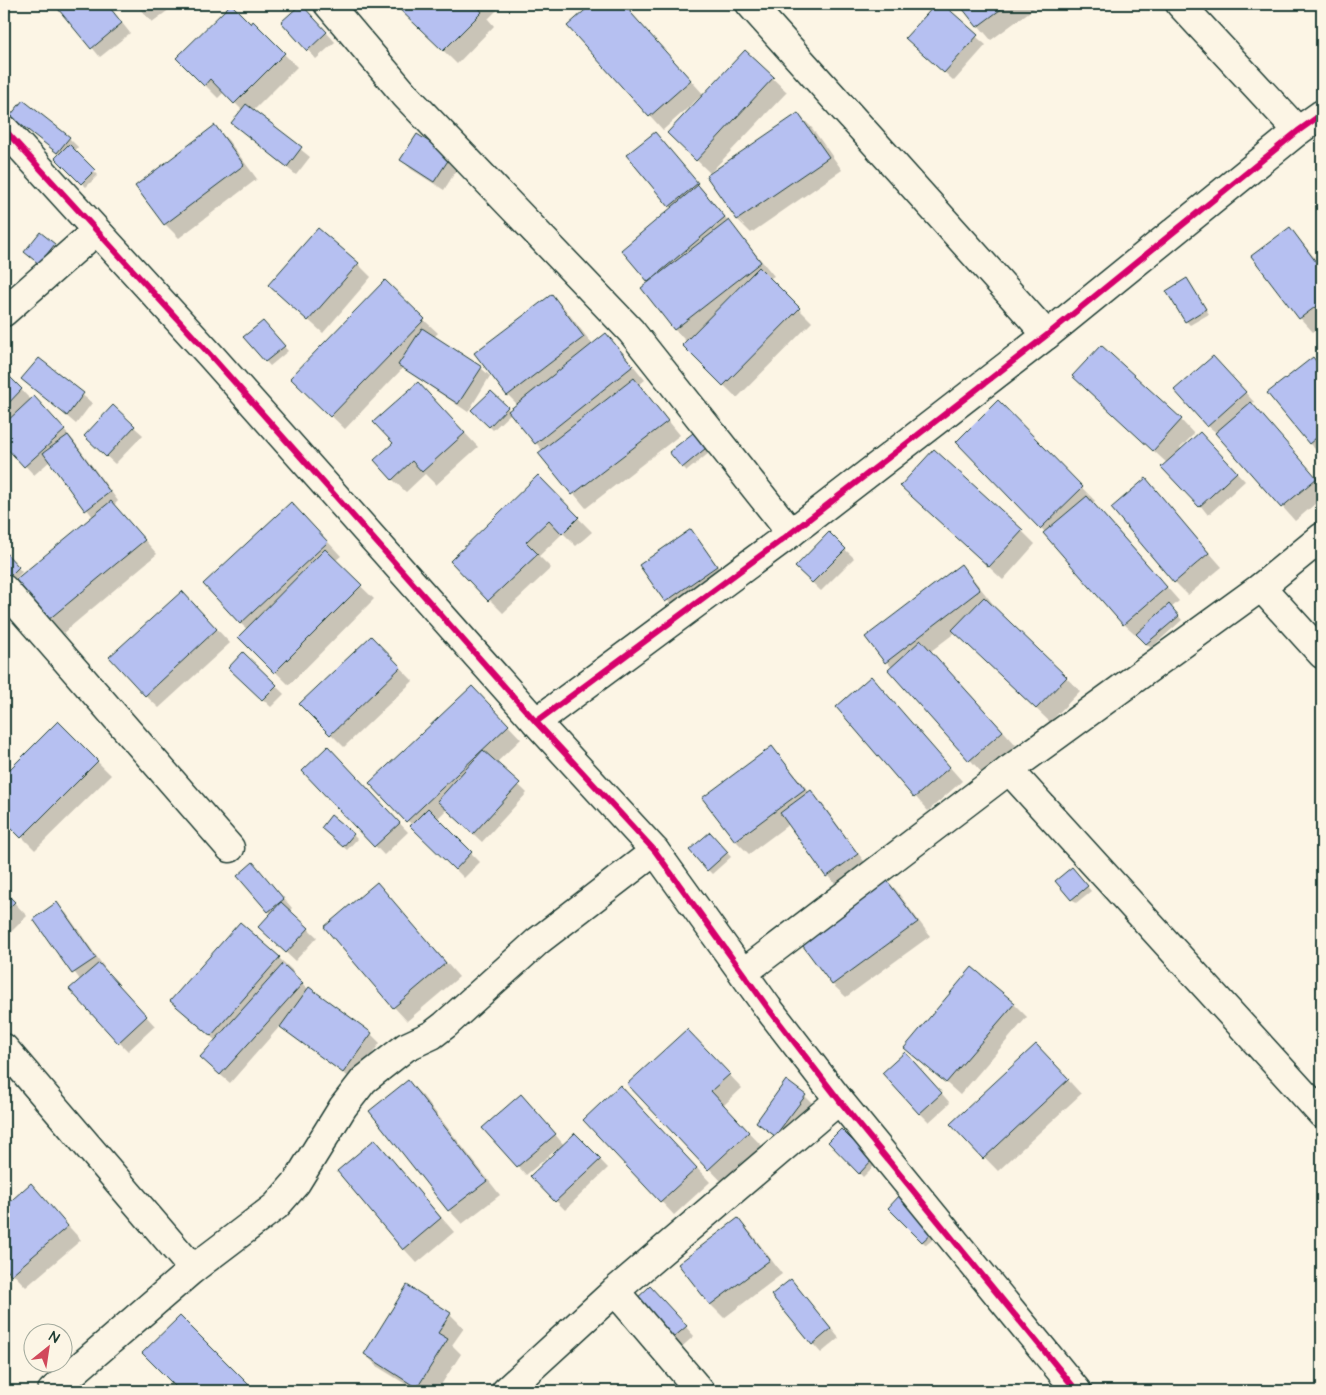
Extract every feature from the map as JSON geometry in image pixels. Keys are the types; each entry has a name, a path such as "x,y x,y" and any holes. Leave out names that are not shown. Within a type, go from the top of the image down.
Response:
{"street":[{"path":"328,4 405,95 632,331 791,533"},
{"path":"750,4 1047,336"},
{"path":"1180,4 1298,131"},
{"path":"536,722 791,533 1047,336 1298,131 1322,114"},
{"path":"4,129 536,722 655,851 743,973 839,1100 1077,1391"},
{"path":"4,312 96,231"},
{"path":"743,973 1009,770 1261,587 1322,537"},
{"path":"1261,587 1322,654"},
{"path":"4,589 230,848"},
{"path":"1009,770 1322,1114"},
{"path":"52,1391 193,1269 276,1206 296,1183 343,1107 364,1080 406,1047 432,1035 445,1025 538,941 655,851"},
{"path":"4,1048 193,1269"},
{"path":"506,1391 616,1291 839,1100"},
{"path":"616,1291 700,1391"}],"building":[{"path":"54,4 107,4 122,23 91,49"},
{"path":"231,4 251,24 253,21 285,53 234,104 210,79 204,86 176,58"},
{"path":"301,4 327,32 307,51 281,22"},
{"path":"394,4 476,4 482,12 443,51"},
{"path":"592,4 623,4 691,80 649,117 567,26"},
{"path":"936,4 943,4 978,35 944,73 905,38"},
{"path":"959,4 1008,4 977,27"},
{"path":"745,50 774,77 696,161 667,133"},
{"path":"23,100 70,137 57,153 10,116"},
{"path":"246,104 302,147 287,167 231,123"},
{"path":"798,113 829,157 737,220 706,176"},
{"path":"215,125 244,165 164,225 135,186"},
{"path":"655,132 698,183 669,207 626,155"},
{"path":"417,134 451,156 434,182 400,160"},
{"path":"69,144 95,170 81,184 55,158"},
{"path":"698,185 725,217 648,282 621,250"},
{"path":"729,220 761,262 674,330 641,288"},
{"path":"1290,227 1322,270 1322,302 1299,319 1251,256"},
{"path":"318,228 359,263 308,321 268,285"},
{"path":"40,232 55,244 39,264 24,252"},
{"path":"759,267 800,308 723,386 682,345"},
{"path":"1187,278 1206,309 1185,322 1166,291"},
{"path":"385,280 425,319 330,417 290,378"},
{"path":"552,294 584,337 507,396 474,353"},
{"path":"263,321 285,346 265,362 243,337"},
{"path":"422,328 482,367 458,404 398,365"},
{"path":"606,333 633,366 535,444 508,411"},
{"path":"1101,345 1182,419 1153,451 1072,376"},
{"path":"1213,356 1246,392 1207,427 1174,390"},
{"path":"1313,357 1322,369 1322,433 1309,444 1267,393"},
{"path":"39,358 84,393 67,416 21,379"},
{"path":"4,371 22,389 4,408"},
{"path":"634,378 668,421 572,495 538,453"},
{"path":"418,382 465,433 422,472 412,461 392,480 374,460 393,443 373,422"},
{"path":"491,391 508,407 489,427 471,410"},
{"path":"34,396 65,430 24,467 4,445 4,424"},
{"path":"998,400 1083,487 1040,529 956,442"},
{"path":"1251,402 1317,478 1281,508 1215,433"},
{"path":"113,405 135,426 106,457 84,436"},
{"path":"1200,432 1237,472 1199,507 1161,467"},
{"path":"693,433 706,448 682,468 669,452"},
{"path":"68,435 110,492 85,511 43,453"},
{"path":"934,449 1023,530 989,567 900,486"},
{"path":"538,475 579,517 562,534 549,520 526,542 538,554 488,601 450,561"},
{"path":"1146,478 1209,553 1174,583 1111,508"},
{"path":"1087,496 1167,587 1123,625 1043,533"},
{"path":"111,501 145,540 48,620 15,580"},
{"path":"291,502 328,542 240,624 203,584"},
{"path":"691,529 717,566 665,602 639,565"},
{"path":"829,532 846,549 812,583 795,567"},
{"path":"325,549 362,585 274,673 238,637"},
{"path":"4,551 19,567 5,581 4,580"},
{"path":"961,564 980,590 885,663 865,637"},
{"path":"182,591 217,629 145,696 109,657"},
{"path":"984,597 1067,677 1036,709 952,630"},
{"path":"1169,604 1179,616 1146,644 1136,634"},
{"path":"371,636 401,667 330,735 299,704"},
{"path":"921,640 1003,731 969,761 888,670"},
{"path":"243,652 277,685 262,700 228,668"},
{"path":"871,676 950,767 914,798 836,707"},
{"path":"472,686 509,725 406,822 369,783"},
{"path":"58,721 98,761 21,838 4,821 4,775"},
{"path":"328,746 400,823 374,847 302,771"},
{"path":"772,746 805,789 735,841 702,798"},
{"path":"483,750 520,783 473,834 437,801"},
{"path":"811,790 858,854 826,877 780,813"},
{"path":"428,808 472,852 455,870 410,826"},
{"path":"331,815 354,834 343,847 321,828"},
{"path":"710,832 728,852 707,871 689,850"},
{"path":"253,862 284,899 268,912 237,876"},
{"path":"1072,867 1088,886 1071,900 1055,881"},
{"path":"883,875 918,922 832,985 797,938"},
{"path":"377,882 446,963 393,1008 324,927"},
{"path":"4,891 15,902 4,913"},
{"path":"57,902 96,958 72,974 33,919"},
{"path":"281,902 309,928 286,953 258,927"},
{"path":"240,922 280,957 211,1036 170,1001"},
{"path":"99,963 147,1016 118,1043 69,989"},
{"path":"283,964 303,983 220,1075 200,1057"},
{"path":"972,967 1015,1003 946,1083 904,1048"},
{"path":"309,987 372,1033 343,1073 280,1027"},
{"path":"687,1029 730,1074 711,1091 749,1132 708,1170 627,1084"},
{"path":"1036,1044 1069,1079 983,1159 950,1124"},
{"path":"905,1052 942,1093 919,1114 882,1073"},
{"path":"408,1080 487,1181 448,1211 369,1111"},
{"path":"786,1080 806,1095 775,1136 756,1122"},
{"path":"620,1085 697,1168 660,1202 583,1120"},
{"path":"521,1094 556,1134 517,1167 482,1128"},
{"path":"841,1129 872,1160 859,1174 828,1142"},
{"path":"575,1133 601,1159 555,1202 530,1176"},
{"path":"375,1139 441,1218 403,1250 337,1171"},
{"path":"31,1183 68,1226 11,1275 4,1266 4,1207"},
{"path":"900,1195 935,1230 922,1242 888,1208"},
{"path":"738,1218 770,1260 710,1305 678,1264"},
{"path":"791,1279 831,1329 812,1345 771,1295"},
{"path":"407,1285 451,1313 438,1333 448,1339 417,1388 364,1354"},
{"path":"650,1286 687,1326 667,1343 632,1303"},
{"path":"180,1316 255,1391 180,1391 142,1353"}],"cycle path":[{"path":"536,722 791,533 1047,335 1298,131 1322,114"},
{"path":"4,129 212,357 536,722 655,851 768,1008 839,1100 1077,1391"}]}
